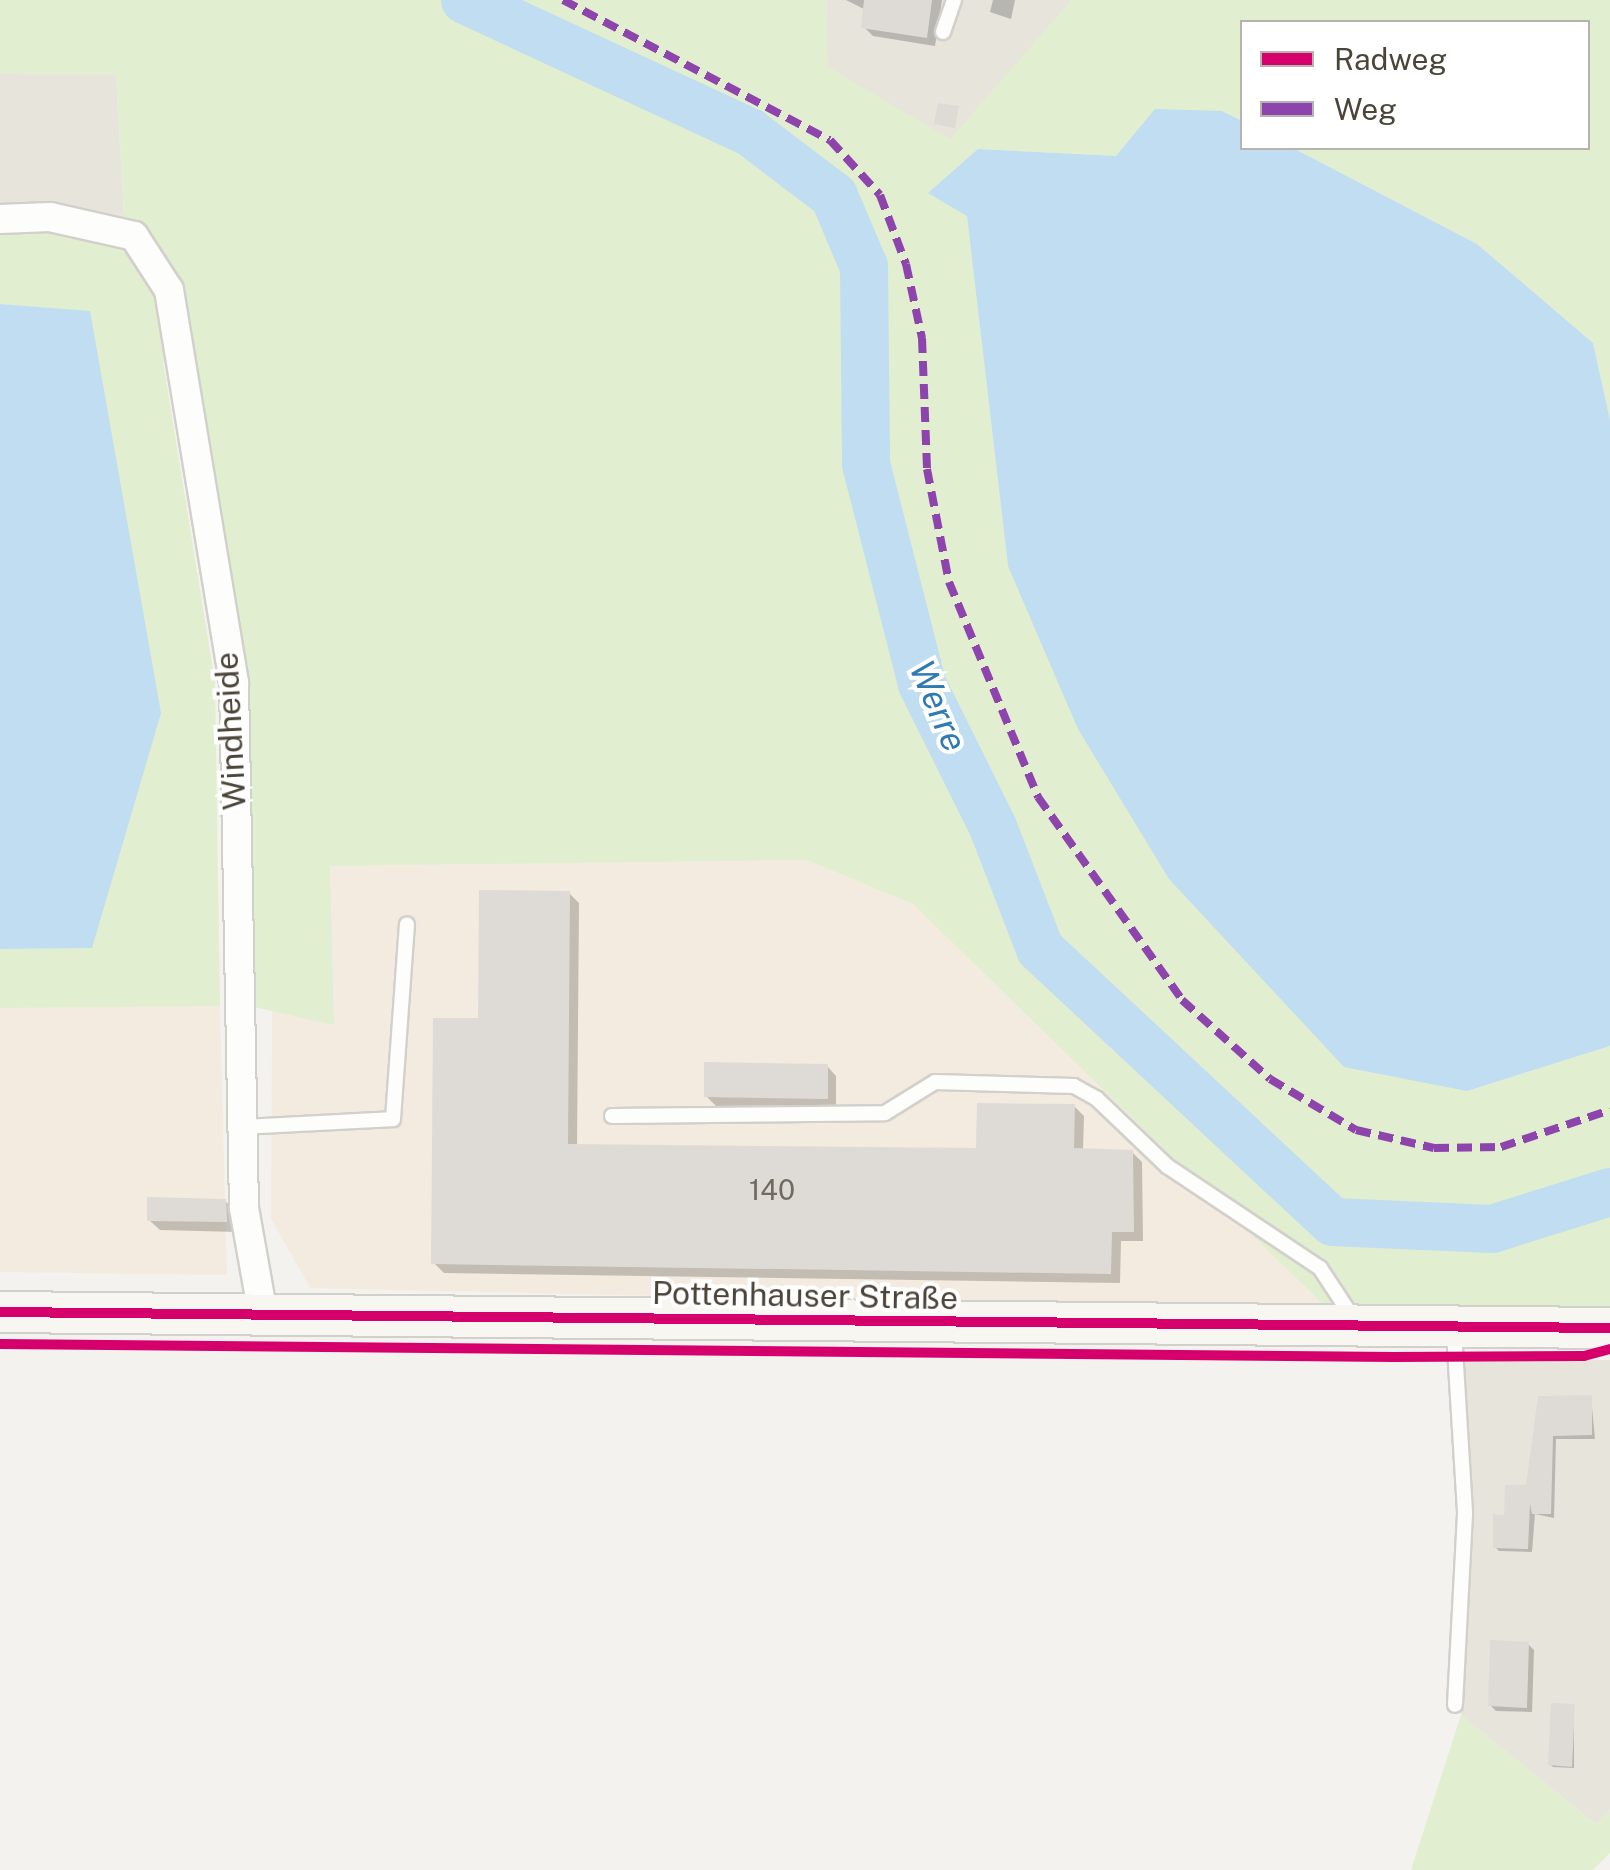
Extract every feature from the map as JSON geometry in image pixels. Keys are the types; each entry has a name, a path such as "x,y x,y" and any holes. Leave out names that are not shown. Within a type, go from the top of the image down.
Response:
{"street":[{"name":"Windheide","path":"0,219 50,217 134,236 169,290 234,683 244,1208 263,1316"},
{"name":"Pottenhauser Straße","path":"0,1312 1610,1328"}],"lane":[{"path":"942,32 954,0"},
{"path":"242,1127 393,1119 407,925"},
{"path":"612,1116 885,1113 935,1082 1074,1086 1168,1166 1320,1268 1358,1327"},
{"path":"1455,1327 1465,1514 1455,1705"}],"shaded area":[{"path":"826,0 1072,0 950,140 827,67"},
{"path":"0,74 116,74 124,215 0,203"},
{"path":"807,860 913,904 1330,1311 310,1288 271,1219 272,1011 334,1024 330,866"},
{"path":"220,1006 227,1275 0,1272 0,1008"},
{"path":"1610,1360 1610,1810 1596,1824 1461,1715 1459,1361"}],"green space":[{"path":"0,0 826,0 828,67 950,139 1072,0 1610,0 1610,420 1593,343 1477,244 1297,150 1590,150 1590,20 1240,20 1240,120 1222,111 1116,156 978,149 967,215 1008,566 1467,1091 1610,1046 1610,1312 1330,1311 913,904 807,860 330,866 334,1025 249,1006 249,676 193,350 163,361 215,682 220,1006 0,1008 0,949 92,948 90,312 0,304 0,203 124,215 116,75 0,74"},
{"path":"1461,1715 1596,1824 1610,1810 1610,1853 1593,1870 1411,1870"}],"water":[{"path":"1155,109 1222,111 1240,120 1240,150 1297,150 1477,244 1593,343 1610,420 1610,1046 1467,1091 1344,1067 1169,879 1078,729 1008,566 967,216 928,193 978,149 1116,156"},
{"path":"0,304 90,311 161,713 92,948 0,949"}],"building":[{"path":"864,0 932,0 927,38 861,28"},
{"path":"938,103 959,106 955,128 934,124"},
{"path":"479,890 570,891 568,1144 976,1148 977,1103 1075,1104 1074,1148 1133,1150 1134,1232 1112,1232 1111,1274 431,1264 433,1018 478,1018"},
{"path":"704,1062 828,1064 828,1099 704,1097"},
{"path":"147,1197 226,1199 227,1222 147,1221"},
{"path":"1592,1395 1592,1435 1553,1436 1551,1514 1532,1514 1530,1504 1528,1549 1493,1548 1493,1514 1504,1515 1505,1485 1526,1485 1538,1396"},
{"path":"1490,1640 1529,1642 1527,1708 1488,1706"},
{"path":"1551,1703 1575,1704 1572,1767 1548,1765"}],"waterway":[{"name":"Werre","path":"465,0 751,133 834,196 864,267 866,464 922,684 993,827 1040,949 1333,1222 1492,1229 1610,1192"}],"marked path":[{"path":"563,0 830,140 880,195 906,264 922,338 927,469 949,582 1038,797 1182,1000 1270,1079 1356,1130 1434,1148 1501,1147 1610,1110"}],"cycle path":[{"path":"0,1312 1610,1328"},
{"path":"0,1344 1393,1357 1584,1356 1610,1349"}]}
